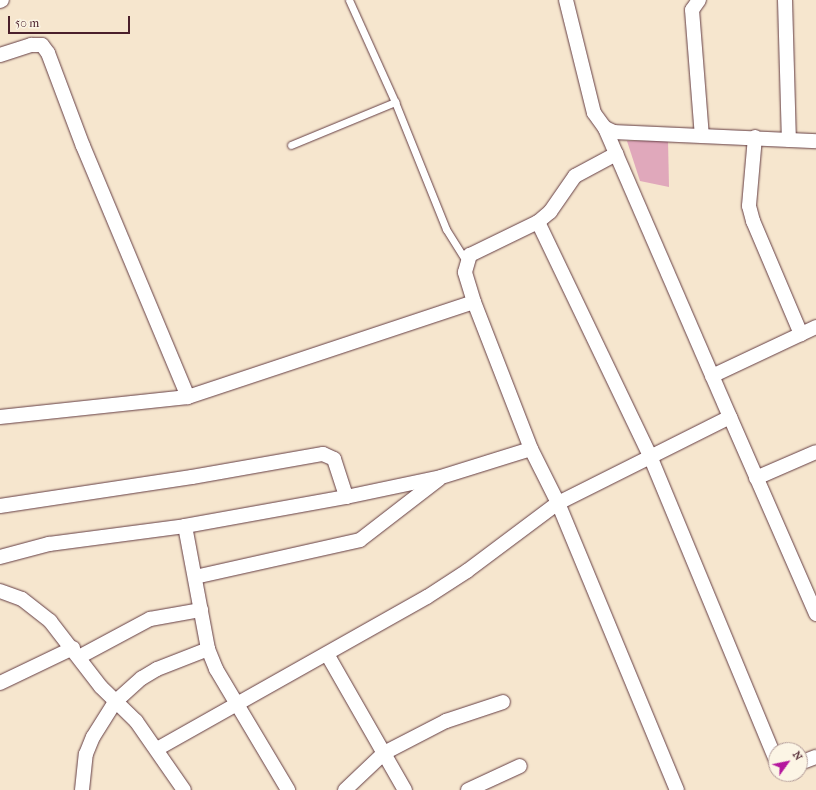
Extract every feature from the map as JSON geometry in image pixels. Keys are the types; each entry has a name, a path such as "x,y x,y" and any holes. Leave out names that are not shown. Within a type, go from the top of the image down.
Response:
{"street":[{"path":"566,0 594,113 605,128 816,614"},
{"path":"699,0 692,10 702,136"},
{"path":"785,0 789,140"},
{"path":"0,55 31,45 42,45 48,53 83,146 188,397"},
{"path":"605,128 614,132 755,137 816,142"},
{"path":"755,137 749,206 753,221 801,334"},
{"path":"616,154 574,176 550,212 538,222 481,248 470,255 466,261 465,272 474,302 530,449 558,503 677,790"},
{"path":"538,222 650,456 769,742"},
{"path":"0,417 188,397 474,302"},
{"path":"712,376 816,327"},
{"path":"158,749 327,654 462,575 558,503 650,456 730,418"},
{"path":"0,557 49,544 186,526 346,497 441,477 530,449"},
{"path":"756,478 816,452"},
{"path":"0,506 192,478 322,454 334,459 346,497"},
{"path":"195,577 360,540 441,477"},
{"path":"186,526 208,649 236,705 288,790"},
{"path":"3,595 22,599 39,611 76,652 101,687 136,721 158,749 184,790"},
{"path":"0,683 76,652 150,619 201,610"},
{"path":"82,790 86,754 93,737 115,702 142,678 157,669 208,649"},
{"path":"327,654 405,790"},
{"path":"345,790 384,753 446,722 503,702"},
{"path":"468,790 520,766"}],"lane":[{"path":"349,0 395,102 446,229 466,261"},
{"path":"291,145 395,102"}],"building":[{"path":"668,140 669,187 640,181 627,141"}]}
